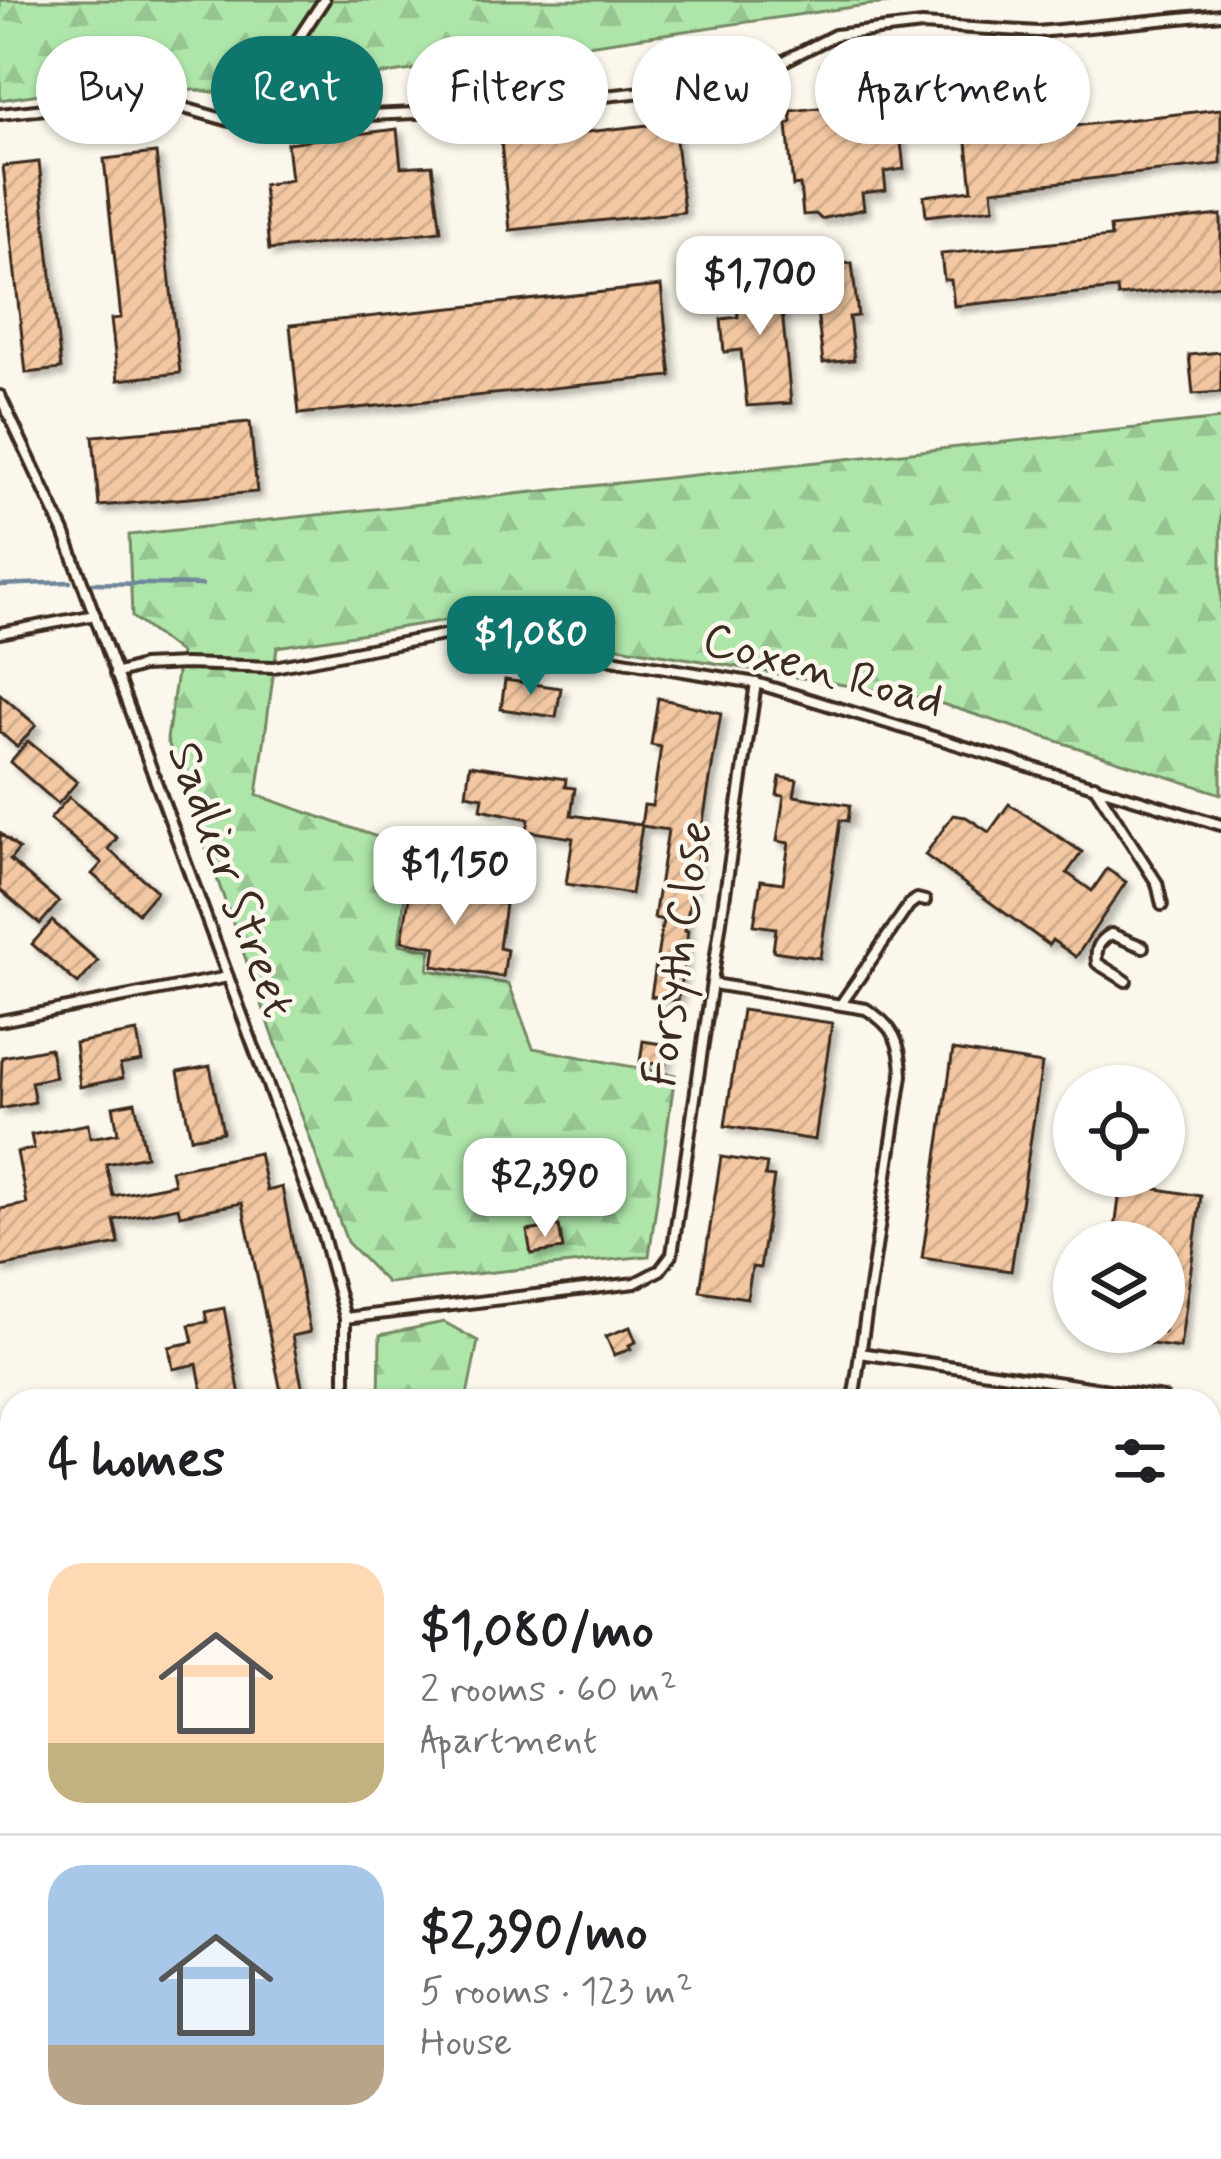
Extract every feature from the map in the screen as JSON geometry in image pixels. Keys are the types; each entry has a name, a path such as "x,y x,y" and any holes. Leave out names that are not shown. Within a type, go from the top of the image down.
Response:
{"lane":[{"path":"300,36 324,0"},
{"path":"383,114 462,111 728,82 774,66 835,35 922,25 1038,32 1221,14"},
{"path":"0,114 126,100 170,104 211,116"},
{"name":"Sadlier Street","path":"0,396 64,532 322,1232 345,1318 345,1389"},
{"path":"0,633 95,615"},
{"name":"Coxen Road","path":"115,674 142,666 185,664 274,667 454,632 756,683 1221,825"},
{"name":"Forsyth Close","path":"345,1318 635,1283 660,1270 672,1253 756,683"},
{"path":"1094,785 1157,883 1162,905"},
{"path":"841,1004 909,904 925,901"},
{"path":"1126,981 1097,963 1101,940 1112,934 1143,947"},
{"path":"0,1021 228,977"},
{"path":"712,984 866,1009 888,1022 902,1047 902,1075 855,1389"},
{"path":"860,1353 1102,1389"}],"green space":[{"path":"0,0 931,0 608,42 608,36 407,36 407,71 383,74 383,36 211,36 211,92 187,89 187,36 36,36 36,94 0,100"},
{"path":"1221,419 1221,794 927,699 454,619 277,647 257,795 386,840 383,880 406,888 399,944 431,950 428,970 509,984 533,1048 675,1075 649,1256 387,1283 347,1242 167,739 180,653 132,617 129,535"},
{"path":"444,1322 478,1341 468,1389 379,1389 380,1335"}],"building":[{"path":"815,108 815,144 901,144 904,169 884,172 886,190 862,193 864,209 821,219 816,214 803,215 800,185 793,186 791,111"},
{"path":"1221,109 1221,164 992,190 994,208 926,216 924,196 972,190 967,144 1090,144 1090,124"},
{"path":"632,127 632,144 676,144 684,212 510,230 501,144 608,144 608,130"},
{"path":"397,129 401,167 432,165 441,231 269,250 263,185 291,180 287,144 383,144 383,131"},
{"path":"156,153 180,373 118,380 111,319 121,318 104,159"},
{"path":"39,162 61,369 26,373 3,166"},
{"path":"1221,215 1221,285 1118,296 1117,289 954,306 951,280 944,280 941,254 1111,237 1110,227"},
{"path":"852,263 858,316 849,317 854,360 823,363 812,267"},
{"path":"778,270 791,403 747,406 741,350 724,352 721,319 738,317 734,274"},
{"path":"661,286 671,376 299,414 290,325"},
{"path":"1221,352 1221,392 1193,394 1189,355"},
{"path":"250,422 257,492 99,506 93,436"},
{"path":"505,680 561,688 556,717 501,709"},
{"path":"0,694 36,725 17,747 0,732"},
{"path":"658,698 721,713 678,1001 651,996 663,920 654,918 668,830 642,826 631,894 566,884 573,838 527,831 529,819 481,809 483,797 466,794 470,765 566,779 565,787 575,788 571,815 641,825 644,805 652,806 661,747 651,745"},
{"path":"28,741 77,782 58,804 10,762"},
{"path":"780,777 797,780 794,796 850,805 848,821 840,820 820,958 773,951 776,928 754,925 761,880 783,883 789,843 777,841 784,796 777,795"},
{"path":"69,797 117,838 108,849 157,891 138,913 92,874 102,863 50,819"},
{"path":"1009,804 1082,852 1067,873 1092,891 1107,869 1126,882 1076,957 1052,940 1049,945 925,855 953,815 966,817 989,832"},
{"path":"0,833 19,849 10,860 59,902 40,924 0,890"},
{"path":"413,872 439,872 436,894 505,904 499,948 507,950 503,977 433,966 436,947 402,941"},
{"path":"52,921 98,961 78,984 32,944"},
{"path":"742,1010 832,1023 815,1140 725,1126"},
{"path":"137,1032 142,1061 120,1065 123,1078 80,1087 75,1043"},
{"path":"643,1041 668,1045 665,1065 640,1062"},
{"path":"50,1048 55,1077 31,1082 35,1102 0,1109 2,1057"},
{"path":"953,1050 1042,1064 1011,1271 922,1258"},
{"path":"210,1066 223,1132 191,1138 178,1072"},
{"path":"135,1102 146,1156 106,1164 113,1196 174,1184 171,1170 259,1153 267,1191 282,1187 310,1332 292,1336 303,1389 281,1389 242,1203 180,1215 178,1207 114,1220 119,1244 0,1267 0,1209 27,1204 17,1152 34,1149 31,1135 88,1124 90,1138 118,1133 113,1106"},
{"path":"721,1157 767,1164 765,1176 774,1177 760,1268 752,1267 747,1298 700,1291"},
{"path":"1201,1196 1185,1312 1185,1221 1116,1221 1119,1197"},
{"path":"559,1226 563,1249 531,1254 527,1231"},
{"path":"224,1308 239,1389 202,1389 197,1364 173,1369 169,1347 193,1342 189,1325 207,1322 205,1312"},
{"path":"630,1327 636,1342 614,1355 606,1336"}],"waterway":[{"path":"0,585 70,582"},
{"path":"91,583 202,585"}]}
